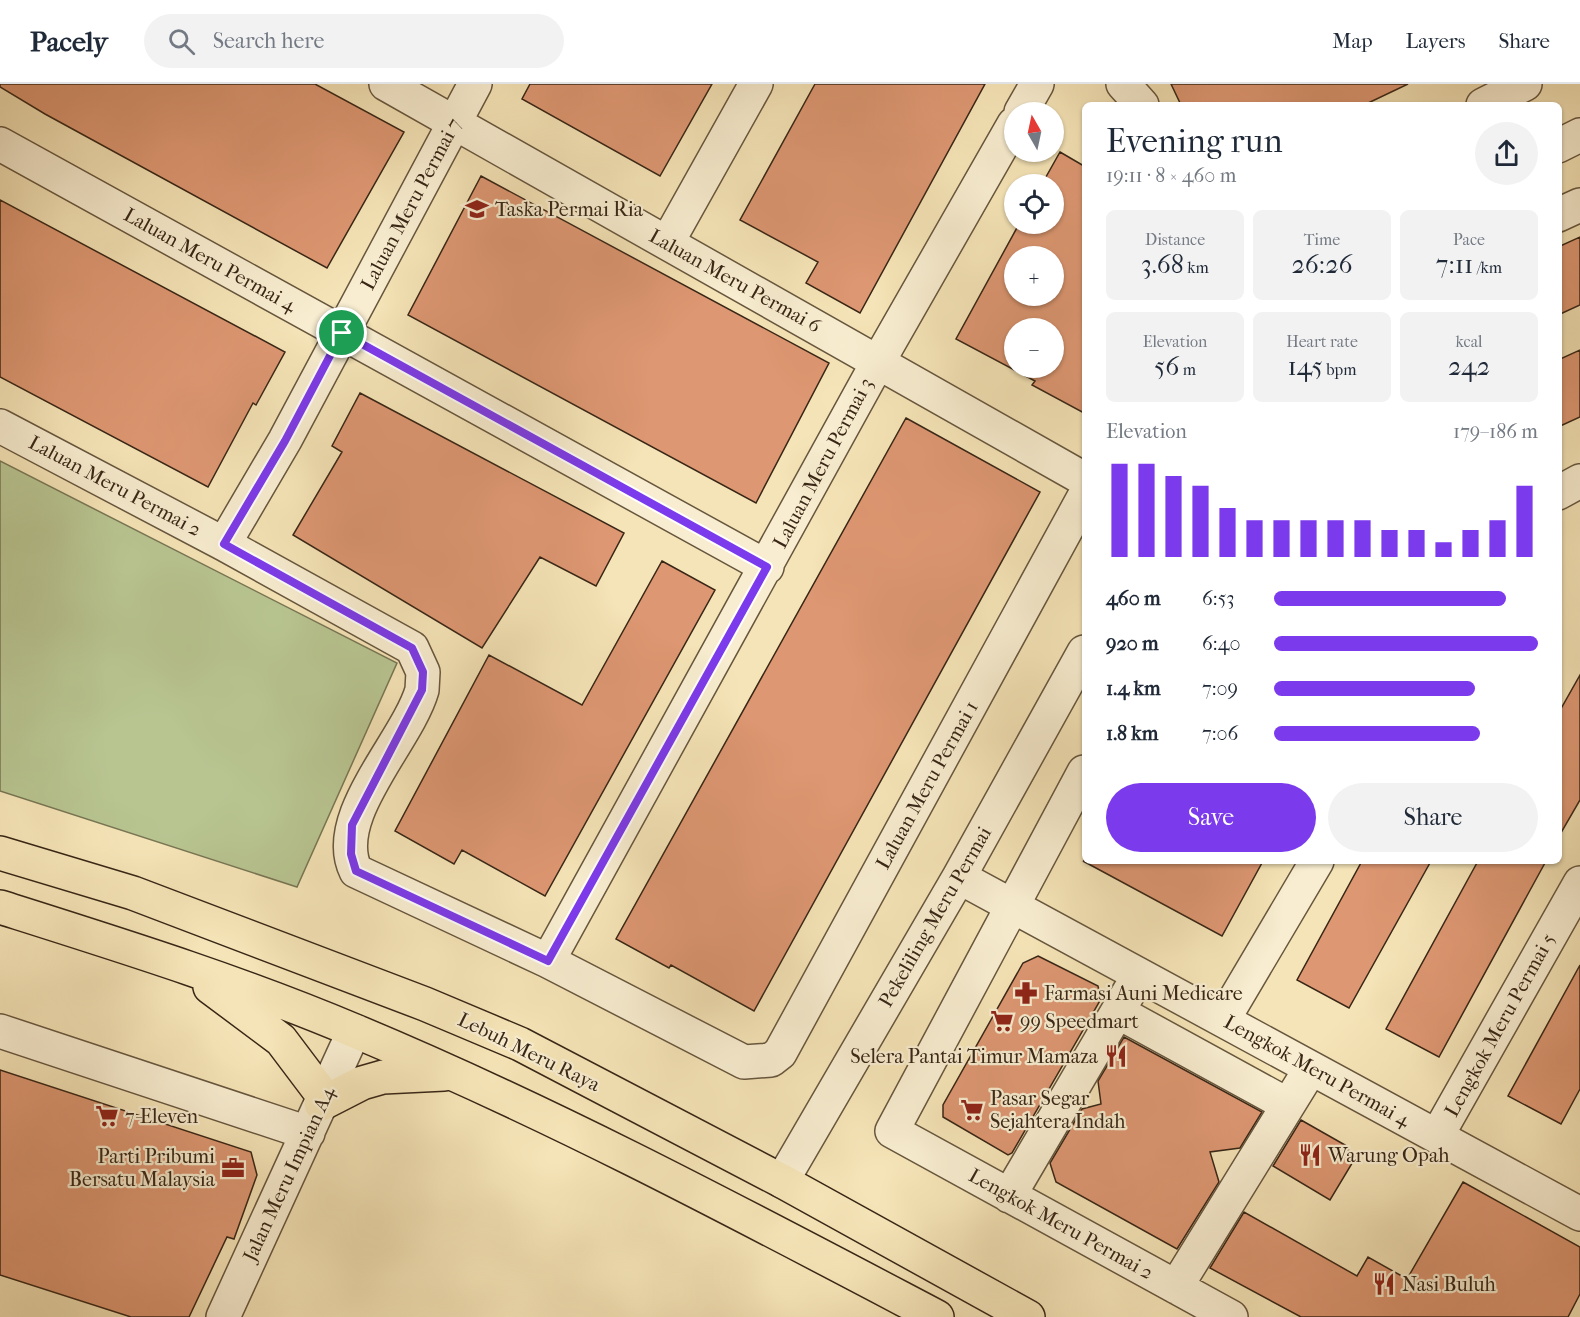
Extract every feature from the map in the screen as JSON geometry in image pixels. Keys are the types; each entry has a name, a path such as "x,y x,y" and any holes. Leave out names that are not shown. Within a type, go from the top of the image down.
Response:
{"main road":[{"name":"Lebuh Meru Raya","path":"0,853 133,893 435,1008 520,1044 782,1181 1028,1317"},
{"path":"0,907 177,963 354,1030 641,1162 937,1317"},
{"path":"177,963 281,1040 317,1111 362,1083 383,1077 452,1074"}],"street":[{"name":"Laluan Meru Permai 6","path":"386,84 1082,477"},
{"name":"Laluan Meru Permai 7","path":"224,544 285,441 475,84"},
{"path":"667,243 756,84"},
{"path":"1027,102 1037,84"},
{"path":"1123,84 1139,102"},
{"path":"1489,102 1525,84"},
{"path":"1562,144 1580,135"},
{"name":"Laluan Meru Permai 3","path":"548,961 878,362 1004,142"},
{"name":"Laluan Meru Permai 4","path":"0,144 767,567"},
{"path":"1562,213 1580,205"},
{"name":"Laluan Meru Permai 2","path":"0,426 224,544 412,648 423,672 420,697 352,825 351,854 356,871 548,961 664,1019 730,1057 744,1062 759,1062"},
{"path":"1562,491 1580,481"},
{"name":"Laluan Meru Permai 1","path":"759,1062 771,1060 780,1053 1082,501"},
{"name":"Pekeliling Meru Permai","path":"782,1181 959,877 1082,656"},
{"path":"1012,905 1082,776"},
{"path":"1223,1020 1315,864"},
{"name":"Lengkok Meru Permai 4","path":"959,877 1580,1214"},
{"name":"Lengkok Meru Permai 5","path":"1437,1136 1580,883"},
{"name":"Lengkok Meru Permai 2","path":"1012,905 891,1131 1232,1317"},
{"path":"1008,1196 1139,975"},
{"path":"1118,1012 1288,1105"},
{"name":"Jalan Meru Impian A4","path":"223,1317 354,1030"},
{"path":"0,1031 317,1111"},
{"path":"1176,1287 1311,1068"}],"green space":[{"path":"0,461 397,663 297,887 0,791"}],"building":[{"path":"0,84 315,84 404,132 327,268 45,114 0,87"},
{"path":"530,84 712,84 660,176 522,99"},
{"path":"815,84 985,84 860,313 806,283 818,262 740,220"},
{"path":"1171,84 1408,84 1370,102 1180,102"},
{"path":"1064,154 1082,165 1082,412 1032,385 1035,381 1029,378 1064,378 1064,318 1004,318 1004,365 956,339 1004,251 1004,306 1064,306 1064,246 1007,246 1014,234 1064,234 1064,174 1048,174 1054,162 1064,162"},
{"path":"481,176 829,363 756,503 408,315"},
{"path":"0,200 285,352 256,405 253,403 208,487 0,377"},
{"path":"1580,237 1580,305 1562,313 1562,245"},
{"path":"1580,350 1580,417 1562,425 1562,358"},
{"path":"360,393 624,533 596,586 540,557 482,648 293,535 342,452 332,446"},
{"path":"906,418 1040,492 754,1011 671,965 669,968 616,939"},
{"path":"662,561 715,590 545,896 462,850 454,864 395,831 489,655 582,705"},
{"path":"1580,675 1580,800 1562,831 1562,707"},
{"path":"1089,864 1261,864 1222,936"},
{"path":"1360,864 1429,864 1349,1008 1297,980"},
{"path":"1476,864 1544,864 1439,1057 1386,1029"},
{"path":"1038,956 1098,986 1101,999 1012,1153 1008,1155 943,1117 943,1105 1023,963"},
{"path":"1580,965 1580,1089 1561,1124 1508,1096"},
{"path":"1124,1037 1262,1112 1240,1148 1210,1152 1219,1182 1177,1249 1056,1182 1050,1163 1082,1109 1101,1104 1098,1081"},
{"path":"0,1070 251,1152 257,1175 234,1239 227,1237 189,1317 131,1317 0,1275"},
{"path":"1301,1120 1345,1145 1343,1147 1357,1155 1330,1200 1273,1166"},
{"path":"1463,1182 1580,1247 1580,1294 1568,1317 1301,1317 1210,1268 1244,1212 1357,1276 1368,1257 1407,1279"}],"place":[{"name":"Taska Permai Ria","path":"477,209"},
{"name":"Farmasi Auni Medicare","path":"1026,993"},
{"name":"99 Speedmart","path":"1002,1021"},
{"name":"Selera Pantai Timur Mamaza","path":"1116,1056"},
{"name":"Pasar Segar Sejahtera Indah","path":"972,1110"},
{"name":"7-Eleven","path":"107,1116"},
{"name":"Warung Opah","path":"1310,1155"},
{"name":"Parti Pribumi Bersatu Malaysia","path":"233,1168"},
{"name":"Nasi Buluh","path":"1384,1284"}],"route":[{"path":"342,333 767,567 548,961 356,871 351,854 352,825 420,697 423,672 418,659 412,648 224,544 285,441 342,333"}]}
